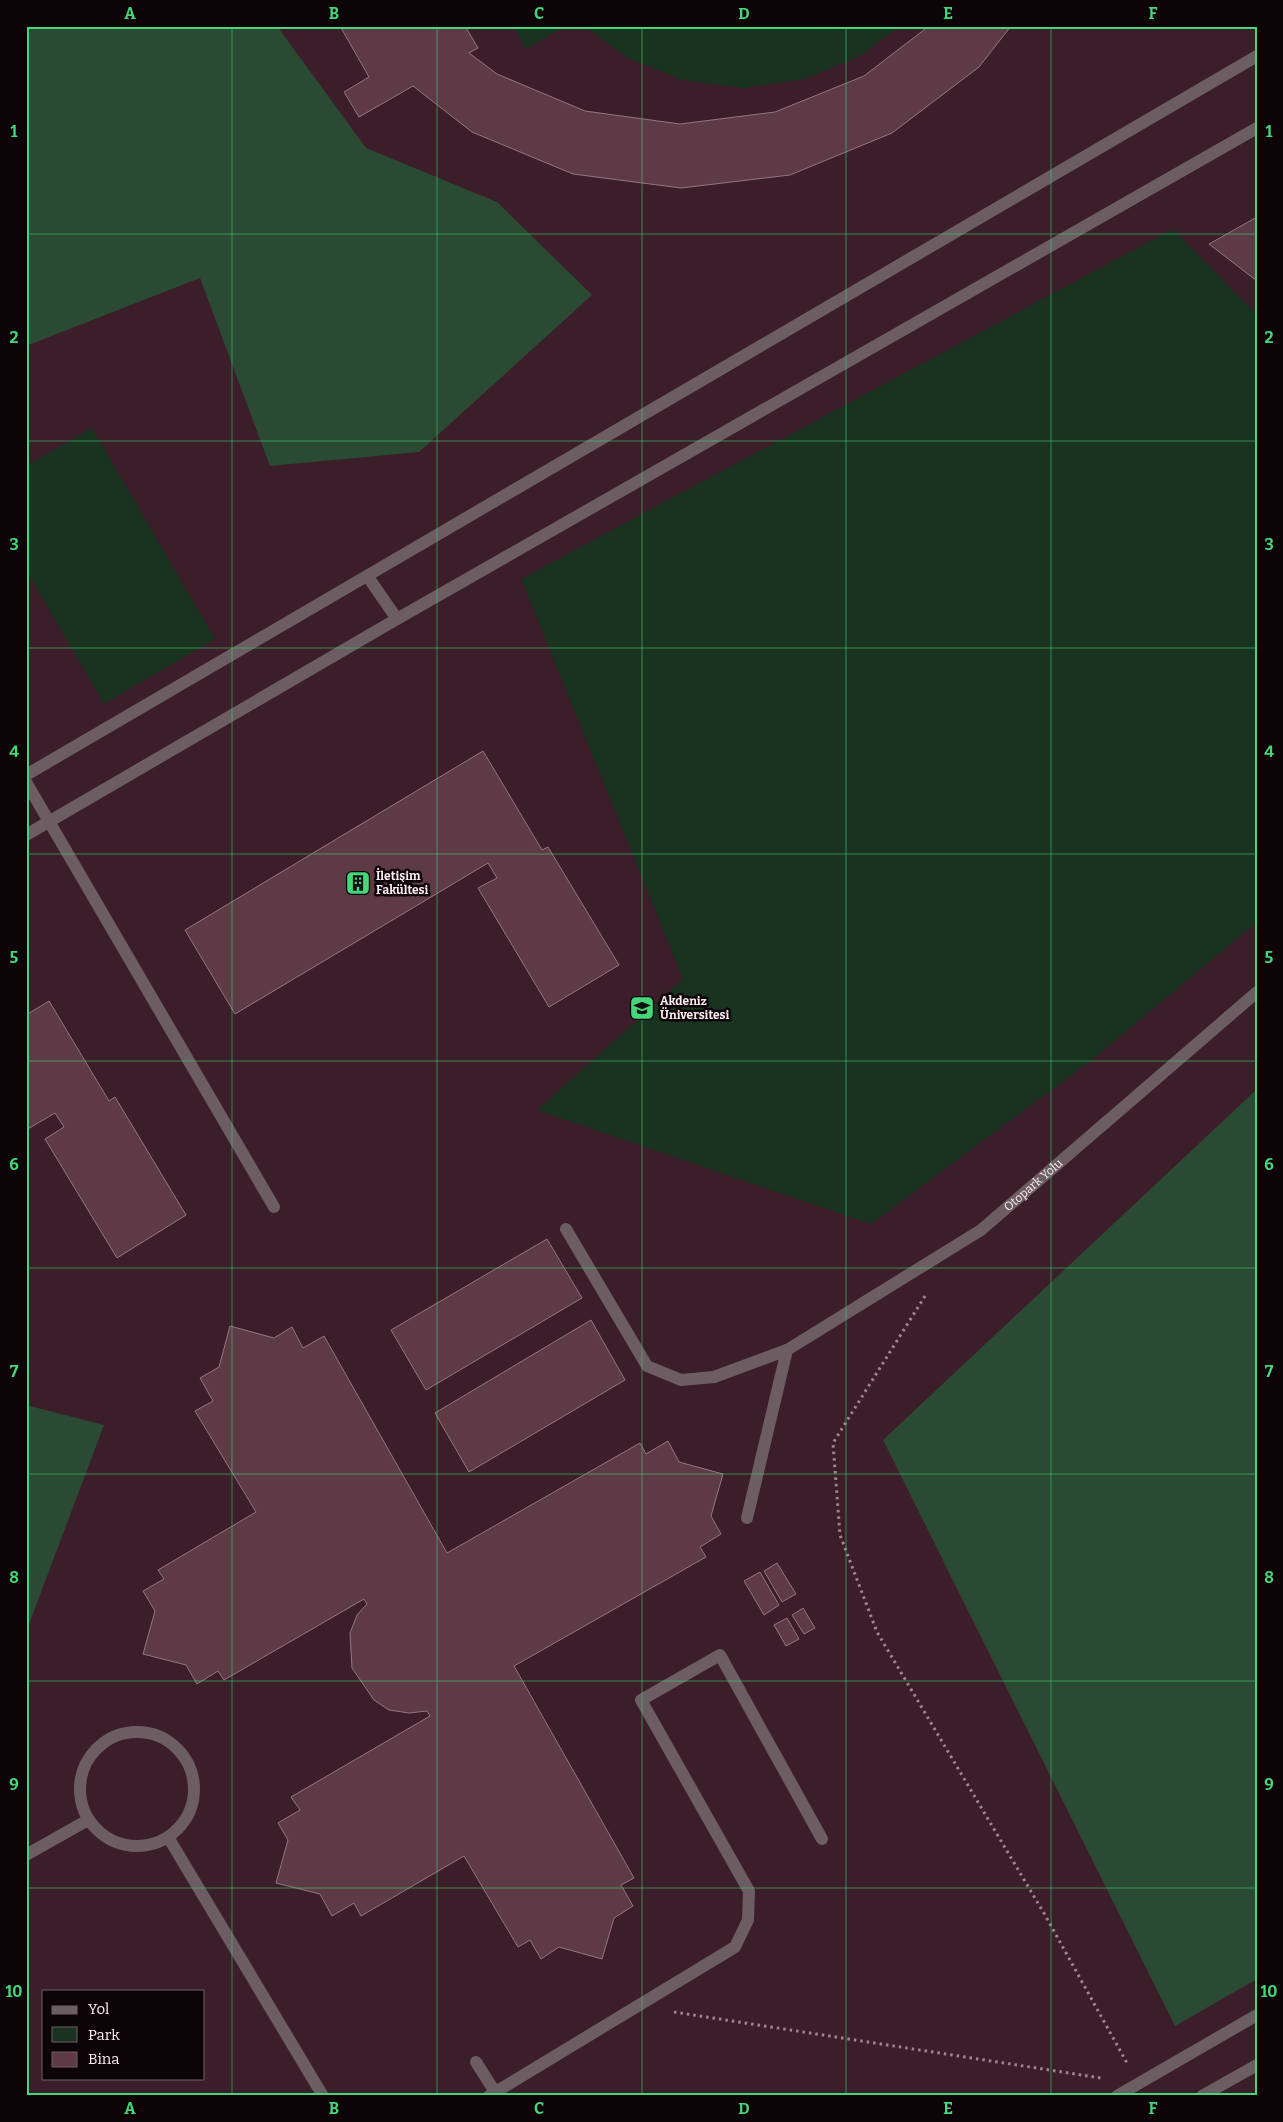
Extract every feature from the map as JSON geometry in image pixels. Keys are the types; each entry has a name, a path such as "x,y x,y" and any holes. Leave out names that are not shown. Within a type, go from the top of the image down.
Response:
{"street":[{"path":"26,775 368,577 1257,56"},
{"path":"26,835 397,619 1257,128"},
{"path":"368,577 397,619"},
{"path":"26,782 274,1207"},
{"name":"Otopark Yolu","path":"566,1229 647,1366 681,1380 714,1377 787,1350 981,1230 1257,992"},
{"path":"747,1518 787,1350"},
{"path":"476,2062 492,2094 735,1947 748,1920 749,1892 642,1700 720,1655 822,1839"},
{"path":"126,1732 148,1732 169,1740 185,1756 194,1778 193,1800 184,1821 168,1837 148,1846 125,1846 104,1837 88,1820 79,1800 80,1777 89,1756 105,1740 126,1732"},
{"path":"26,1855 88,1820"},
{"path":"168,1837 323,2096"},
{"path":"1117,2096 1257,2015"},
{"path":"1202,2096 1257,2065"}],"path":[{"path":"931,1288 918,1303 832,1443 840,1535 877,1632 1045,1915 1138,2083"},
{"path":"637,2006 1138,2083"}],"shaded area":[{"name":"Akdeniz Üniversitesi","path":"26,26 1257,26 1257,2096 26,2096"}],"green space":[{"path":"26,26 277,26 366,148 497,202 592,295 419,452 270,466 200,278 26,346"},
{"path":"513,26 565,26 526,49"},
{"path":"584,26 899,26 862,55 805,79 744,88 682,80 626,57"},
{"path":"1173,229 1257,315 1257,922 1093,1059 871,1224 537,1110 683,979 521,579"},
{"path":"92,428 215,639 104,704 26,570 26,466"},
{"path":"1255,1091 1257,1979 1175,2026 883,1440"},
{"path":"26,1405 104,1425 26,1632"}],"building":[{"path":"340,26 465,26 478,48 469,53 497,74 585,111 680,124 775,112 864,76 929,26 1011,26 979,67 892,133 790,175 681,188 573,174 472,132 413,86 359,117 344,92 369,77"},
{"path":"1257,217 1257,281 1209,244"},
{"name":"İletişim Fakültesi","path":"483,751 542,850 548,847 619,965 549,1007 478,888 497,878 488,863 235,1014 185,930"},
{"path":"49,1001 109,1101 115,1097 186,1215 117,1258 45,1139 64,1127 55,1113 26,1130 26,1015"},
{"path":"547,1239 582,1298 426,1390 391,1330"},
{"path":"591,1320 625,1380 469,1472 435,1413"},
{"path":"230,1326 274,1338 292,1327 303,1348 324,1336 447,1553 640,1443 646,1454 668,1441 679,1462 723,1474 711,1516 721,1534 700,1547 706,1557 514,1666 634,1878 621,1885 633,1906 614,1918 602,1959 559,1947 541,1959 530,1940 518,1947 464,1856 361,1916 354,1903 332,1916 320,1894 276,1883 288,1840 278,1823 300,1810 291,1797 430,1716 427,1711 409,1713 389,1710 374,1700 352,1668 350,1633 357,1615 367,1604 364,1599 224,1680 218,1671 197,1684 186,1665 143,1654 155,1611 143,1591 164,1579 158,1570 256,1512 195,1411 213,1401 200,1378 219,1367"},
{"path":"777,1563 796,1594 782,1602 764,1571"},
{"path":"760,1572 779,1605 764,1615 744,1581"},
{"path":"803,1608 815,1628 804,1634 792,1615"},
{"path":"787,1618 799,1639 786,1646 774,1625"}],"place":[{"name":"İletişim Fakültesi","path":"358,883"},
{"name":"Akdeniz Üniversitesi","path":"642,1008"}]}
